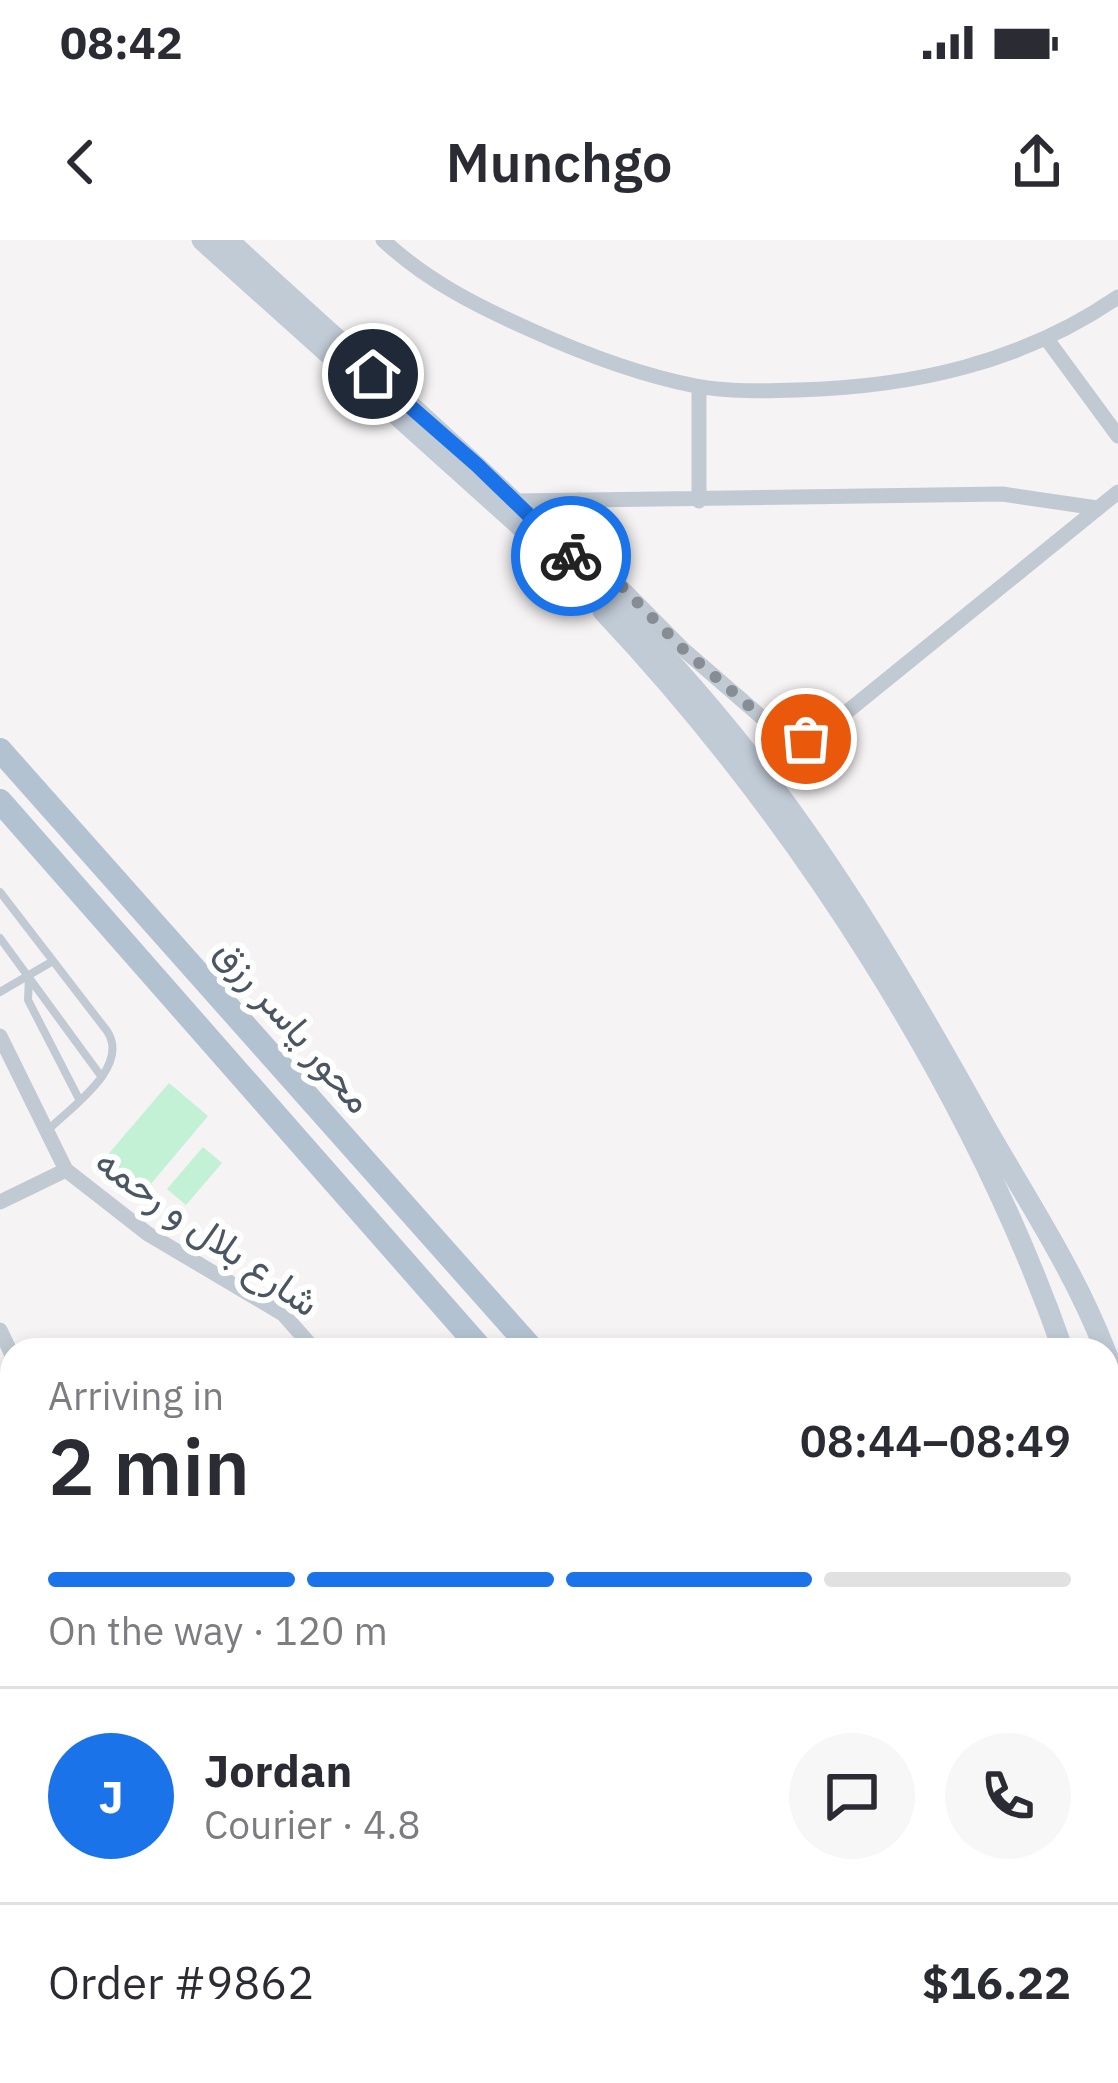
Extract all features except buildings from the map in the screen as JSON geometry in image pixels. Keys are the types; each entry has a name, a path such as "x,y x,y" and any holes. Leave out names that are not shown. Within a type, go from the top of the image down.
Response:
{"main road":[{"name":"محور ياسر رزق","path":"0,750 522,1338"},
{"name":"محور ياسر رزق","path":"0,801 471,1338"}],"street":[{"path":"202,240 544,550 626,637 745,779 832,901 903,1015 984,1167 1059,1338"},
{"path":"228,240 516,501 678,656 782,734 806,739 827,728 1118,492"},
{"path":"383,240 434,282 490,312 625,368 699,386 773,391 873,386 938,376 1046,338 1118,296"},
{"path":"1046,338 1118,436"},
{"path":"699,386 699,501"},
{"path":"516,501 1002,494 1097,508"},
{"path":"568,553 564,523 579,500"},
{"path":"678,656 871,930 1066,1263 1100,1338"},
{"name":"شارع بلال و رحمه","path":"0,1036 66,1170 148,1234 283,1314 305,1338"},
{"path":"0,1202 66,1170"},
{"path":"1044,1296 1072,1330 1087,1327 1090,1316"}],"lane":[{"path":"0,892 112,1039 114,1058 46,1132"},
{"path":"0,938 101,1076"},
{"path":"0,992 53,961"},
{"path":"29,977 28,1000 79,1099"}],"green space":[{"path":"169,1083 208,1116 144,1192 105,1158"},
{"path":"203,1147 222,1163 186,1205 167,1189"}],"way so far":[{"path":"571,556 581,553 596,560 684,650 782,734 793,740 806,739"}],"route":[{"path":"373,374 571,556"}]}
